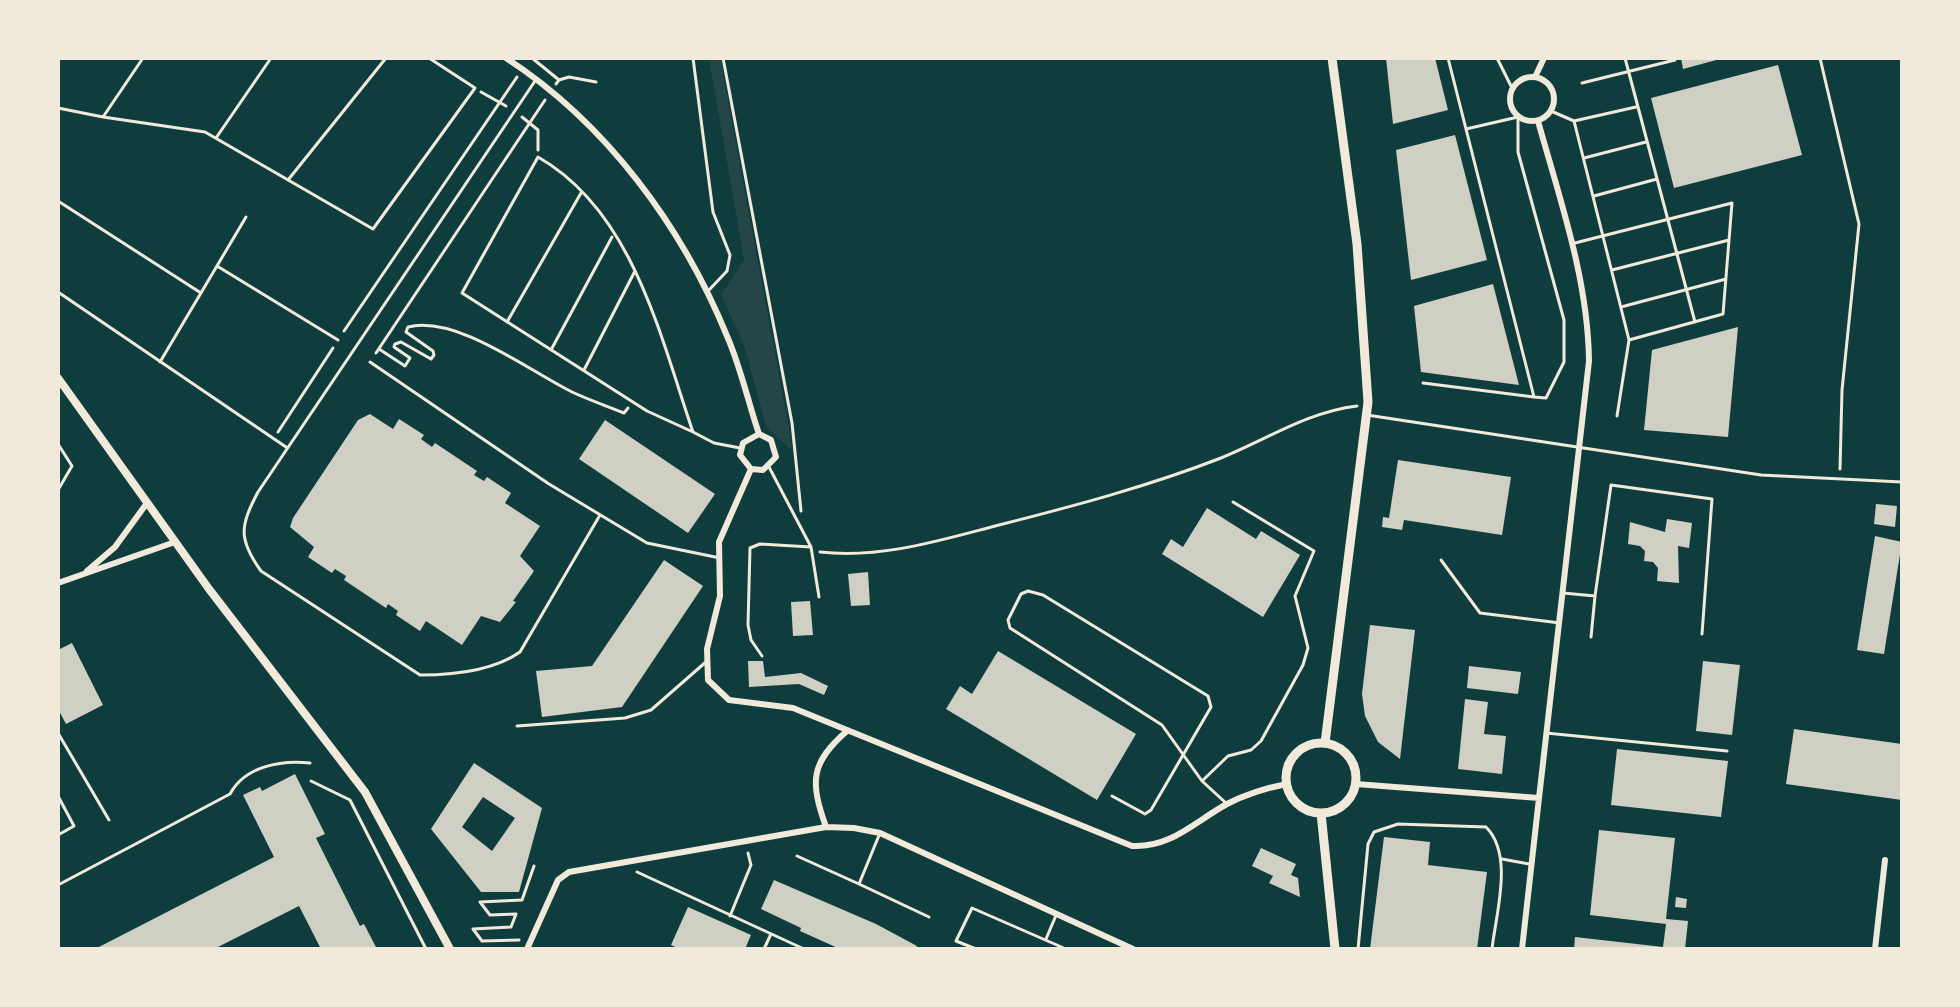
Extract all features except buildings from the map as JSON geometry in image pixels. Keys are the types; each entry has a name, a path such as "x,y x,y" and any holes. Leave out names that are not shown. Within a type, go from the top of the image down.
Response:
{"main road":[{"path":"1325,743 1368,408 1357,244 1332,58"},
{"path":"1325,743 1337,747 1351,759 1356,784 1346,803 1321,813 1296,803 1287,784 1287,769 1295,754 1310,745 1325,743"},
{"path":"1321,813 1335,949"}],"street":[{"path":"506,58 537,78 596,131 648,195 690,256 728,338 759,434 775,445 776,457 769,467 751,469 742,461 740,448 747,438 759,434"},
{"path":"1535,77 1544,58"},
{"path":"1535,77 1552,89 1551,111 1538,121 1518,117 1510,107 1512,88 1520,80 1535,77"},
{"path":"1522,949 1589,361 1588,321 1571,243 1538,121"},
{"path":"58,378 175,542 365,792 450,949"},
{"path":"751,469 719,542 720,596 707,661 708,680 729,700 793,708 1132,846 1149,847 1170,841 1227,804 1287,784"},
{"path":"84,573 115,547 147,503"},
{"path":"58,583 175,542"},
{"path":"826,827 816,798 816,770 829,747 847,731"},
{"path":"1356,784 1539,798"},
{"path":"527,949 558,880 569,872 826,827 880,833 1133,949"},
{"path":"1875,949 1885,860"}],"lane":[{"path":"103,117 143,58"},
{"path":"216,138 271,58"},
{"path":"288,180 386,58"},
{"path":"58,108 205,132 373,229 475,88 429,58"},
{"path":"693,58 713,212 730,255 727,271 708,291"},
{"path":"1448,58 1534,397"},
{"path":"1497,58 1512,88"},
{"path":"1625,58 1695,322"},
{"path":"1582,83 1675,60"},
{"path":"537,78 288,448 243,520 246,550 261,571 420,675 503,664 520,652 600,515"},
{"path":"1551,111 1574,121 1637,107"},
{"path":"1423,383 1546,398 1564,362 1564,320 1518,152 1518,117 1466,129"},
{"path":"1574,121 1629,340 1617,416"},
{"path":"1583,158 1646,142"},
{"path":"693,432 644,286 613,235 581,193 561,170 538,157 462,293 632,402 714,443 740,448"},
{"path":"1593,196 1657,179"},
{"path":"507,322 581,193"},
{"path":"58,201 201,293"},
{"path":"1571,243 1732,203 1723,314 1629,340"},
{"path":"160,362 246,217"},
{"path":"551,350 613,235"},
{"path":"1612,270 1729,240"},
{"path":"217,266 338,340"},
{"path":"584,370 635,271"},
{"path":"1621,308 1726,279"},
{"path":"58,292 288,448"},
{"path":"370,362 647,543 720,558"},
{"path":"1368,408 1578,448 1761,475 1902,482"},
{"path":"58,444 72,466 58,490"},
{"path":"769,467 811,549 819,597"},
{"path":"1591,637 1611,485 1712,499 1702,634"},
{"path":"1202,781 1228,756 1251,750 1261,741 1303,665 1308,648 1295,596 1314,551 1233,502"},
{"path":"762,656 751,640 748,625 750,548 753,544 811,549"},
{"path":"1441,560 1480,613 1560,623"},
{"path":"1112,796 1145,814 1183,753 1211,707 1208,696 1043,595 1028,591 1021,594 1008,620 1010,628 1162,725 1183,753 1202,781 1227,804"},
{"path":"1563,593 1595,596"},
{"path":"517,726 625,718 651,710 707,661"},
{"path":"58,733 109,820"},
{"path":"1546,733 1727,751"},
{"path":"58,885 230,794 236,783 280,760 310,763"},
{"path":"311,781 350,800 426,949"},
{"path":"58,796 74,826 58,835"},
{"path":"1358,949 1368,844 1374,832 1398,824 1486,827 1495,836 1502,859 1492,949"},
{"path":"859,884 880,833"},
{"path":"797,856 929,917"},
{"path":"1502,859 1531,865"},
{"path":"976,949 956,941 972,908 1066,949"},
{"path":"1046,939 1057,913"}],"path":[{"path":"723,58 792,423 803,503 799,525"},
{"path":"1820,58 1859,224 1841,405 1840,477"},
{"path":"559,80 569,77 596,82"},
{"path":"379,349 405,366 410,358 394,347 395,344 401,342 431,359 434,355 433,351 406,332 408,327 418,324 460,332 573,393 624,413 632,402"},
{"path":"274,439 338,340"},
{"path":"811,549 871,553 959,536 1158,481 1225,456 1285,427 1343,408 1368,408"},
{"path":"730,916 751,865 746,841"},
{"path":"618,863 804,949"},
{"path":"531,940 482,941 473,929 511,927 516,914 490,915 480,902 522,900 534,866"},
{"path":"764,949 771,934"}],"shaded area":[{"path":"709,58 720,58 789,429 792,447 789,448 766,426 744,345 721,295 744,260"}]}
